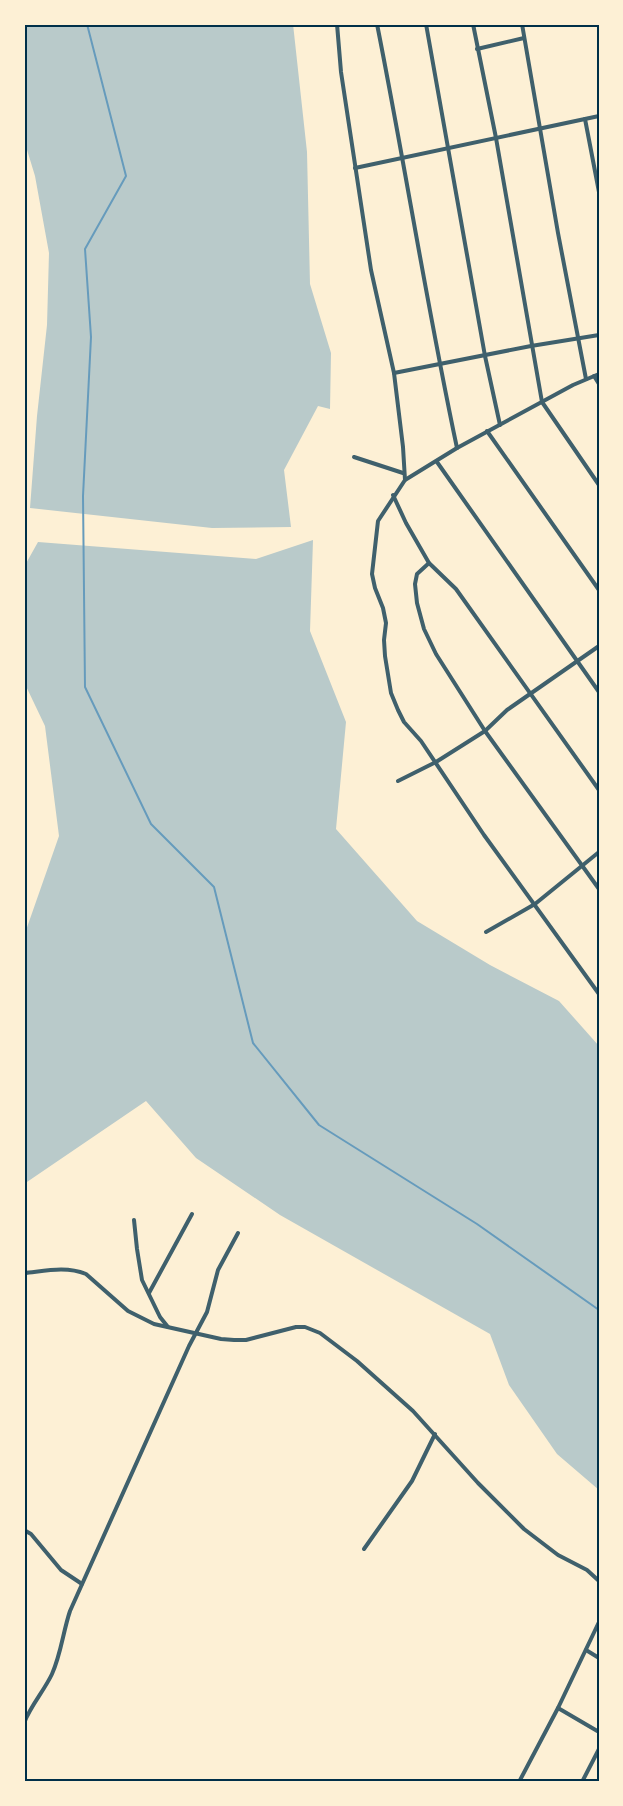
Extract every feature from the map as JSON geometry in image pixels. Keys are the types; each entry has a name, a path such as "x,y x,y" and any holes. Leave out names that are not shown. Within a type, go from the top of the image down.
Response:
{"street":[{"path":"337,24 341,72 371,270 394,373 405,480"},
{"path":"377,24 404,158 440,364 458,448"},
{"path":"426,24 485,356 500,425"},
{"path":"473,24 496,138 542,402 599,485"},
{"path":"522,24 586,379"},
{"path":"477,49 524,38"},
{"path":"356,168 599,116"},
{"path":"585,119 599,192"},
{"path":"394,373 599,335"},
{"path":"599,374 487,431 405,480 378,521 372,574 386,623 384,640 391,693 404,722 422,741 484,835 599,994"},
{"path":"594,376 599,384"},
{"path":"487,431 599,590"},
{"path":"354,457 403,473"},
{"path":"437,462 599,693"},
{"path":"393,495 406,524 429,563 456,589 599,790"},
{"path":"429,563 417,574 417,603 424,629 436,654 485,731 599,889"},
{"path":"398,781 436,762 485,731 507,710 599,646"},
{"path":"486,932 535,903 599,852"},
{"path":"149,1293 192,1214"},
{"path":"134,1220 142,1280 160,1317 169,1327"},
{"path":"24,1723 56,1666 66,1624 82,1584 189,1346 207,1312 219,1270 238,1233"},
{"path":"24,1273 58,1270 86,1274 134,1315 154,1324 221,1339 246,1340 296,1327 312,1329 357,1361 393,1393 524,1528 558,1555 586,1570 599,1581"},
{"path":"364,1549 412,1481 435,1434"},
{"path":"24,1530 31,1534 61,1570 82,1584"},
{"path":"519,1782 599,1623"},
{"path":"586,1650 599,1658"},
{"path":"558,1708 599,1732"},
{"path":"582,1782 599,1749"}],"shaded area":[{"path":"24,24 293,24 307,152 310,284 331,353 330,409 318,406 284,470 291,527 212,528 30,508 47,325 49,253 35,176 24,140"},
{"path":"313,540 310,631 346,722 336,829 417,921 490,965 559,1001 599,1046 599,1490 557,1454 509,1385 490,1334 280,1215 196,1158 146,1101 24,1184 24,936 59,836 45,726 24,682 24,567 38,542 256,559"}],"waterway":[{"path":"87,24 126,176 85,249 91,337 83,496 85,687 151,824 214,887 253,1043 319,1125 477,1224 599,1310"}]}
